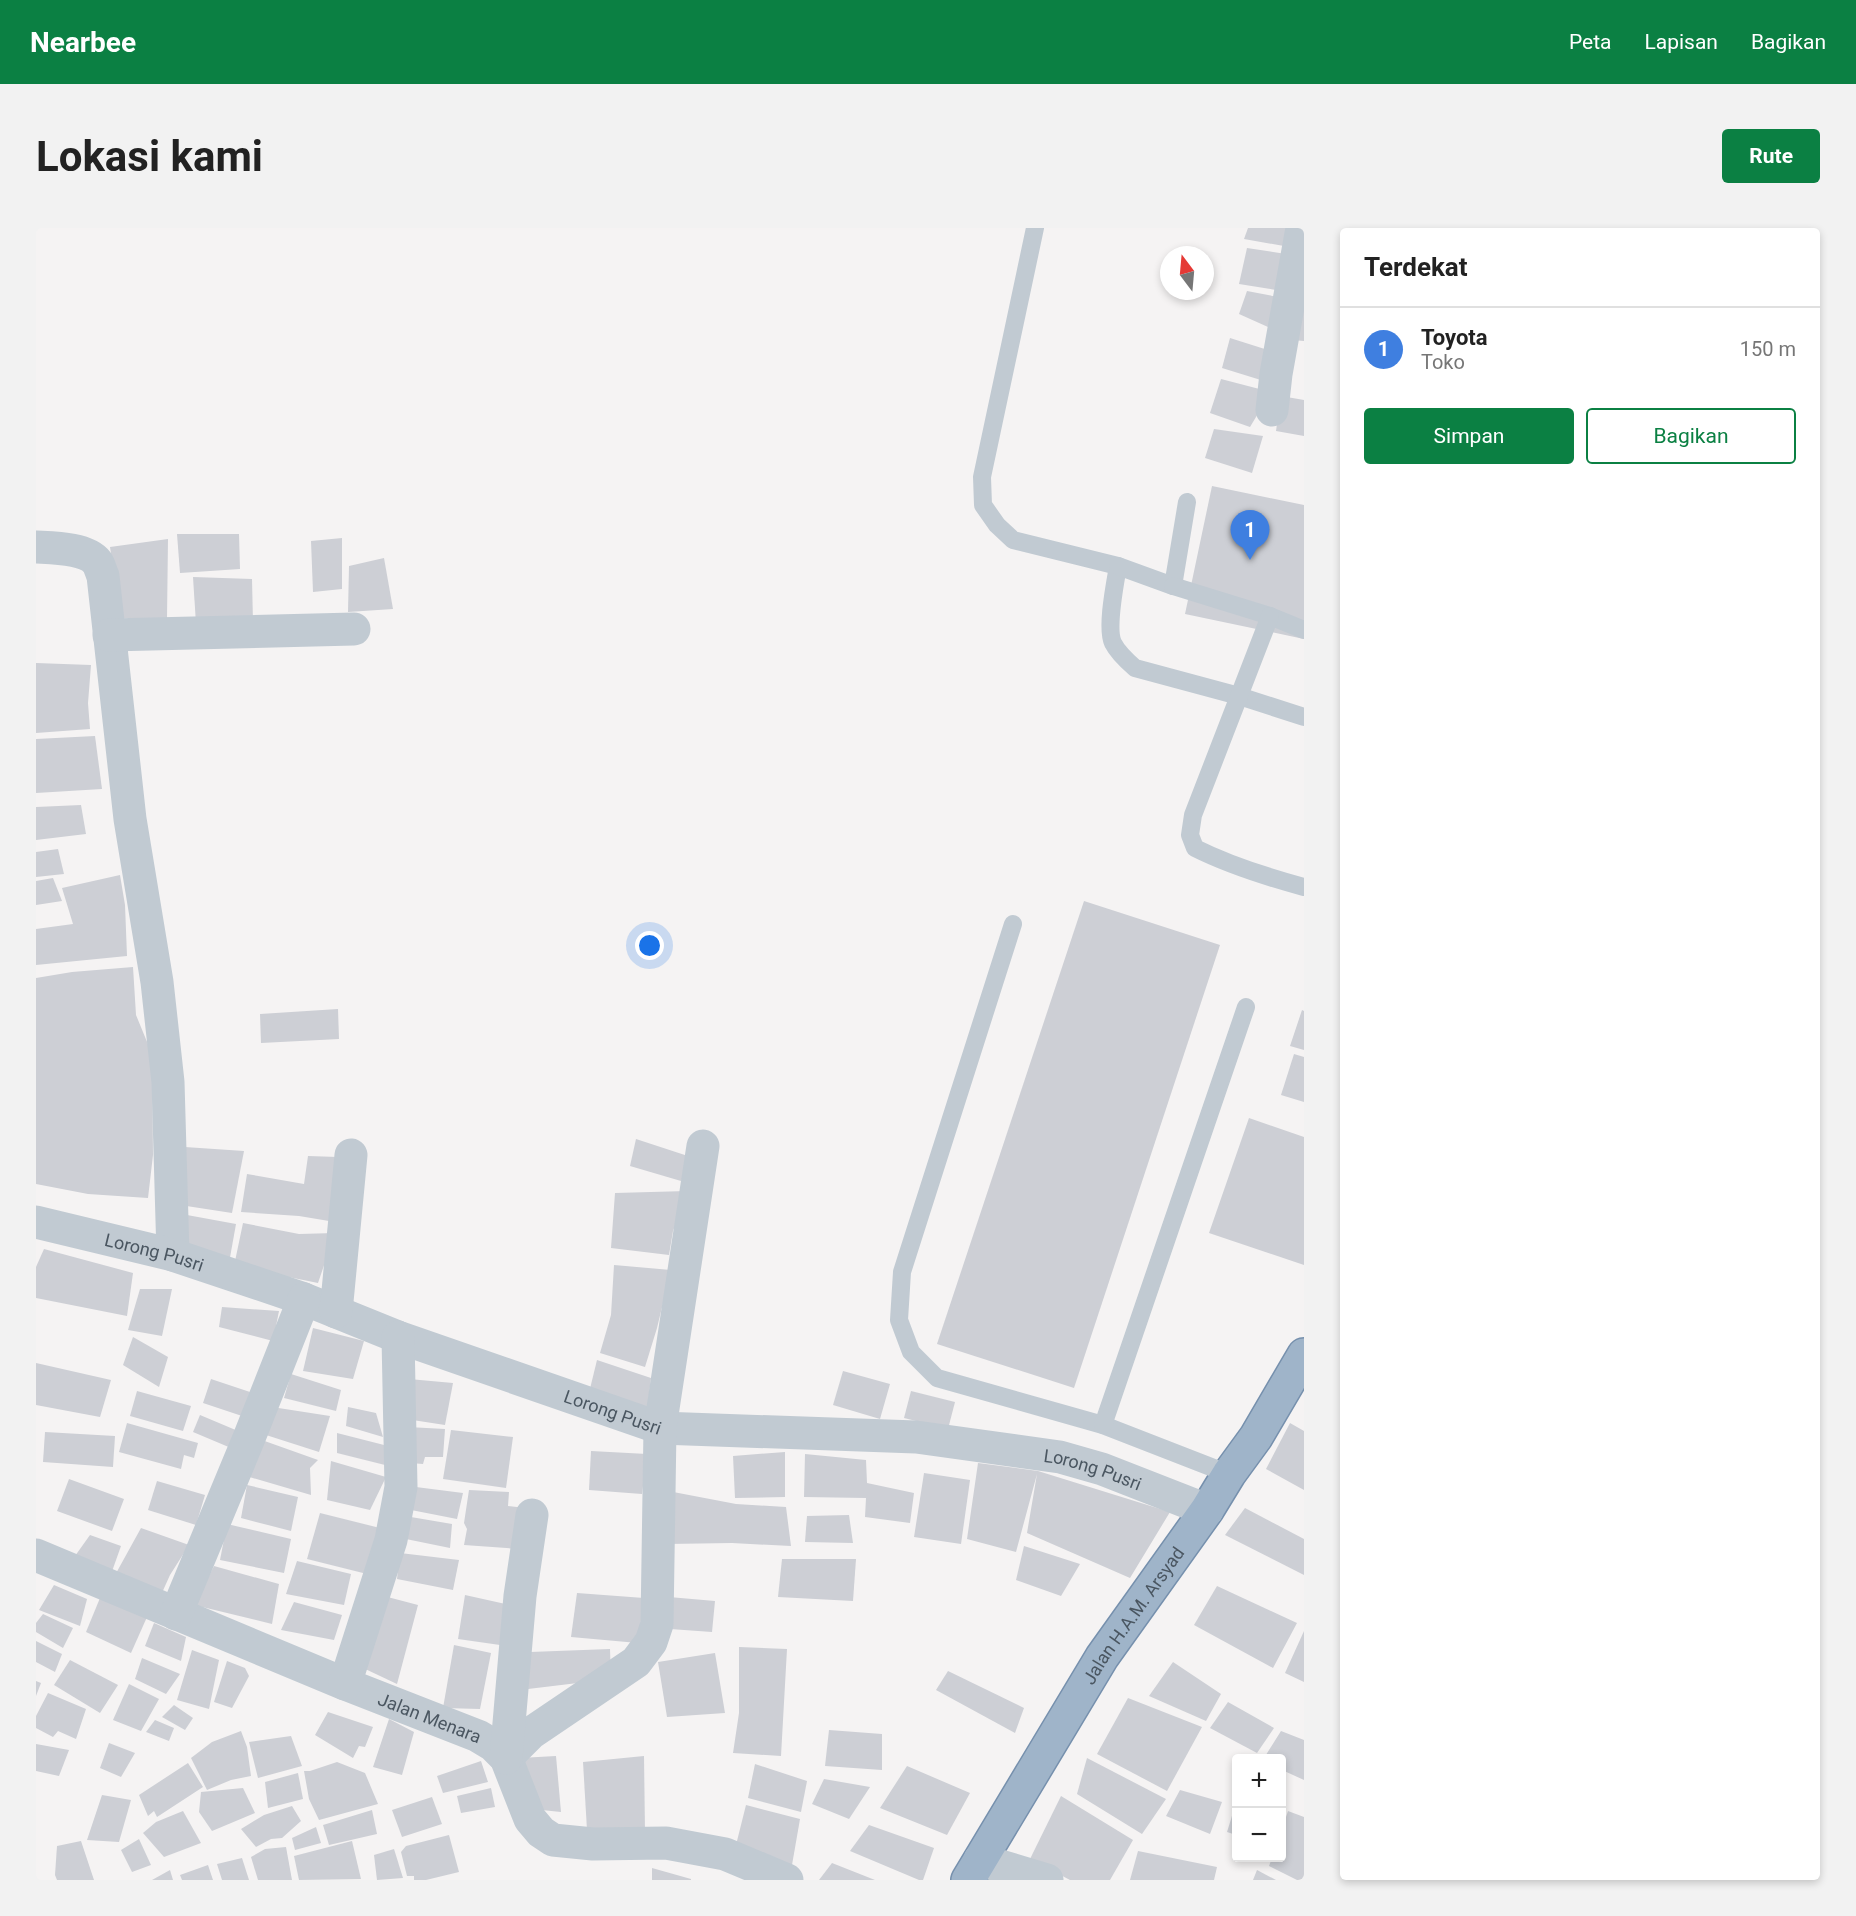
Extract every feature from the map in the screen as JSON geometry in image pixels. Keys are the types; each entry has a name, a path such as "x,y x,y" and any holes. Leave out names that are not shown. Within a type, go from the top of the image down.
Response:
{"highway":[{"name":"Jalan H.A.M. Arsyad","path":"974,1870 1102,1657 1256,1437 1304,1355"}],"street":[{"path":"1272,410 1276,374 1302,242"},
{"path":"36,547 71,550 89,555 98,563 103,576 130,819 157,982 168,1082 172,1255"},
{"path":"109,635 354,629"},
{"path":"506,1758 531,1733 636,1662 651,1642 657,1623 660,1428 703,1146"},
{"path":"336,1312 351,1155"},
{"name":"Lorong Pusri","path":"36,1222 172,1255 304,1299 398,1337 660,1428 916,1437 1059,1457 1101,1469 1207,1510"},
{"path":"176,1614 304,1299"},
{"path":"345,1684 391,1540 401,1487 398,1337"},
{"path":"506,1758 520,1596 532,1515"},
{"name":"Jalan Menara","path":"36,1555 345,1684 478,1736 493,1745 506,1758 530,1819 541,1832 553,1840 593,1844 666,1843 725,1854 787,1880"},
{"path":"974,1870 1047,1880"}],"lane":[{"path":"1035,228 982,477 983,505 997,525 1013,540 1118,566 1173,586 1270,616 1304,630"},
{"path":"1173,586 1187,502"},
{"path":"1118,566 1110,621 1112,641 1124,658 1135,668 1239,696 1304,717"},
{"path":"1270,616 1193,815 1190,835 1195,848 1209,855 1269,878 1304,887"},
{"path":"1013,924 903,1272 899,1320 911,1352 937,1378 1103,1425 1229,1474"},
{"path":"1103,1425 1246,1006"}],"building":[{"path":"1248,228 1288,228 1284,246 1244,239"},
{"path":"1247,248 1286,254 1276,290 1239,284"},
{"path":"1304,285 1304,341 1292,340"},
{"path":"1247,291 1283,298 1268,327 1239,314"},
{"path":"1230,338 1271,351 1264,381 1222,368"},
{"path":"1221,379 1271,392 1250,427 1210,413"},
{"path":"1281,396 1304,400 1304,436 1276,431"},
{"path":"1214,429 1263,436 1252,473 1205,458"},
{"path":"1212,486 1304,505 1304,639 1185,614"},
{"path":"177,534 239,534 240,569 180,573"},
{"path":"342,538 342,589 313,592 311,541"},
{"path":"168,539 167,618 116,618 116,586 110,547"},
{"path":"384,558 393,609 348,612 349,566"},
{"path":"193,577 252,579 253,623 196,624"},
{"path":"36,663 91,665 88,703 90,729 36,733"},
{"path":"95,736 102,789 36,793 36,739"},
{"path":"81,805 86,834 36,840 36,807"},
{"path":"58,849 64,874 36,877 36,852"},
{"path":"120,875 125,905 127,956 36,965 36,929 73,924 62,888"},
{"path":"53,878 62,901 36,905 36,881"},
{"path":"1084,901 1220,945 1074,1388 937,1344"},
{"path":"133,967 136,1015 152,1054 153,1155 148,1198 88,1194 36,1184 36,978 72,972"},
{"path":"338,1009 339,1039 261,1043 260,1014"},
{"path":"1302,1010 1304,1011 1304,1050 1290,1046"},
{"path":"1294,1054 1304,1057 1304,1102 1281,1095"},
{"path":"1249,1118 1304,1137 1304,1265 1209,1233"},
{"path":"636,1139 694,1158 681,1181 630,1166"},
{"path":"170,1146 244,1151 232,1213 180,1205"},
{"path":"308,1156 338,1157 329,1221 299,1216 241,1212 247,1174 304,1184"},
{"path":"687,1191 673,1231 669,1255 611,1248 615,1193"},
{"path":"187,1215 236,1224 229,1263 173,1255"},
{"path":"243,1223 299,1234 335,1233 318,1283 234,1266"},
{"path":"44,1249 133,1273 127,1316 36,1298 36,1267"},
{"path":"614,1265 671,1270 645,1367 600,1353 611,1315"},
{"path":"140,1289 172,1289 162,1336 128,1330"},
{"path":"222,1307 279,1311 273,1341 219,1327"},
{"path":"313,1328 364,1341 353,1379 303,1371"},
{"path":"133,1337 168,1357 159,1387 123,1365"},
{"path":"597,1360 651,1378 647,1411 588,1397"},
{"path":"36,1363 111,1380 100,1417 36,1405"},
{"path":"843,1371 890,1384 880,1419 833,1405"},
{"path":"291,1374 341,1390 336,1411 284,1398"},
{"path":"211,1379 250,1392 242,1416 203,1403"},
{"path":"409,1379 453,1383 445,1425 406,1419"},
{"path":"137,1391 191,1406 183,1431 130,1416"},
{"path":"911,1391 955,1402 948,1429 904,1418"},
{"path":"272,1407 330,1416 319,1452 266,1435"},
{"path":"348,1407 376,1413 383,1437 346,1426"},
{"path":"200,1415 238,1431 231,1448 193,1432"},
{"path":"127,1423 198,1443 194,1458 184,1455 181,1469 119,1452"},
{"path":"1290,1423 1304,1431 1304,1490 1266,1469"},
{"path":"408,1427 445,1429 443,1457 425,1457 423,1464 410,1463"},
{"path":"451,1430 513,1437 506,1488 443,1479"},
{"path":"45,1432 115,1436 113,1467 43,1462"},
{"path":"337,1433 388,1446 389,1466 337,1453"},
{"path":"259,1439 318,1460 310,1468 311,1495 246,1476"},
{"path":"591,1451 647,1454 642,1494 589,1490"},
{"path":"785,1452 785,1497 735,1498 733,1456"},
{"path":"805,1454 866,1460 867,1483 914,1493 910,1523 865,1517 866,1498 804,1497"},
{"path":"331,1461 386,1477 370,1510 327,1500"},
{"path":"978,1463 1038,1471 1170,1512 1130,1578 1027,1533 1037,1474 1016,1552 967,1539"},
{"path":"924,1473 970,1480 961,1544 914,1537"},
{"path":"69,1479 124,1499 112,1531 57,1511"},
{"path":"157,1481 205,1495 196,1525 148,1510"},
{"path":"247,1485 298,1497 291,1531 241,1518"},
{"path":"408,1486 463,1493 457,1519 406,1509"},
{"path":"469,1490 509,1492 508,1506 526,1508 520,1549 464,1545 467,1529 464,1523"},
{"path":"668,1491 736,1504 786,1507 791,1546 732,1543 667,1544"},
{"path":"1245,1508 1304,1539 1304,1575 1225,1535"},
{"path":"320,1513 380,1528 367,1574 307,1559"},
{"path":"849,1515 853,1543 805,1542 807,1516"},
{"path":"405,1516 452,1524 450,1548 401,1538"},
{"path":"227,1524 291,1539 284,1573 220,1560"},
{"path":"141,1528 189,1545 170,1575 156,1606 109,1586"},
{"path":"90,1535 121,1546 110,1577 70,1563"},
{"path":"1024,1546 1080,1564 1061,1596 1016,1580"},
{"path":"400,1553 459,1560 453,1590 397,1579"},
{"path":"782,1559 856,1559 853,1601 778,1597"},
{"path":"297,1561 351,1574 344,1605 286,1594"},
{"path":"214,1566 279,1584 272,1624 194,1605"},
{"path":"54,1585 87,1599 80,1626 39,1610"},
{"path":"1217,1586 1297,1623 1273,1668 1194,1625"},
{"path":"577,1593 644,1598 638,1643 571,1637"},
{"path":"380,1595 418,1605 397,1684 361,1667"},
{"path":"465,1595 514,1606 507,1646 458,1639"},
{"path":"669,1597 715,1601 712,1632 670,1629"},
{"path":"100,1598 147,1617 131,1653 86,1632"},
{"path":"294,1602 342,1615 334,1640 281,1630"},
{"path":"43,1614 73,1628 63,1648 36,1632 36,1623"},
{"path":"154,1623 186,1637 181,1661 145,1646"},
{"path":"1304,1631 1304,1682 1285,1673"},
{"path":"36,1641 62,1654 55,1672 36,1662"},
{"path":"454,1645 491,1653 480,1709 443,1708"},
{"path":"739,1647 787,1649 781,1756 733,1753 739,1713"},
{"path":"610,1649 611,1679 528,1689 530,1652"},
{"path":"192,1650 219,1660 209,1709 177,1700"},
{"path":"715,1653 725,1713 667,1717 658,1662"},
{"path":"142,1658 180,1674 166,1694 135,1679"},
{"path":"70,1660 118,1685 100,1713 54,1685"},
{"path":"227,1661 245,1668 249,1676 232,1708 214,1702"},
{"path":"1173,1662 1221,1694 1206,1721 1149,1696"},
{"path":"948,1671 1024,1708 1015,1733 936,1690"},
{"path":"36,1681 41,1683 36,1696"},
{"path":"129,1684 159,1699 141,1731 113,1720"},
{"path":"48,1693 86,1709 76,1739 58,1731 53,1737 36,1728 36,1716"},
{"path":"1128,1698 1202,1727 1167,1791 1097,1754"},
{"path":"1228,1702 1274,1728 1257,1753 1210,1728"},
{"path":"174,1705 193,1718 185,1730 162,1717"},
{"path":"328,1712 373,1727 365,1747 359,1746 353,1758 315,1735"},
{"path":"389,1719 414,1732 402,1775 373,1767"},
{"path":"155,1720 174,1728 169,1741 146,1732"},
{"path":"829,1730 882,1734 882,1770 825,1766"},
{"path":"241,1731 247,1747 251,1776 231,1780 207,1790 191,1758 212,1742"},
{"path":"1281,1731 1304,1740 1304,1780 1286,1772 1286,1754 1267,1754"},
{"path":"291,1736 302,1766 258,1778 249,1742"},
{"path":"109,1743 135,1753 121,1777 100,1768"},
{"path":"36,1744 69,1750 59,1776 36,1771"},
{"path":"556,1756 561,1812 532,1809 520,1758"},
{"path":"644,1756 645,1832 587,1830 583,1762"},
{"path":"1087,1758 1166,1799 1142,1834 1077,1794"},
{"path":"481,1761 488,1782 443,1793 437,1776"},
{"path":"337,1762 365,1773 378,1804 319,1820 309,1799 304,1771"},
{"path":"188,1763 203,1787 157,1817 154,1811 148,1816 139,1795"},
{"path":"755,1764 807,1781 801,1812 748,1798"},
{"path":"907,1766 970,1793 947,1835 880,1808"},
{"path":"298,1773 303,1799 268,1808 265,1782"},
{"path":"824,1779 870,1787 849,1819 812,1804"},
{"path":"243,1788 255,1813 212,1831 199,1812 201,1792"},
{"path":"491,1788 495,1807 461,1813 457,1796"},
{"path":"1180,1790 1222,1802 1210,1834 1166,1816"},
{"path":"102,1795 131,1800 119,1842 87,1840"},
{"path":"1061,1796 1133,1840 1110,1880 1070,1880 1030,1859"},
{"path":"432,1797 442,1824 402,1837 392,1810"},
{"path":"746,1805 800,1819 792,1865 735,1849"},
{"path":"292,1806 301,1821 282,1838 271,1839 256,1847 241,1829 264,1815"},
{"path":"372,1810 377,1834 329,1845 323,1825"},
{"path":"183,1811 201,1843 164,1857 143,1833 156,1822"},
{"path":"1288,1811 1304,1817 1304,1880 1297,1880 1269,1866 1270,1862 1286,1862"},
{"path":"1232,1816 1232,1834 1227,1832"},
{"path":"869,1825 934,1848 923,1880 850,1851"},
{"path":"316,1827 321,1843 295,1850 292,1838"},
{"path":"449,1835 459,1872 426,1880 414,1880 414,1876 407,1876 401,1852 406,1846"},
{"path":"139,1839 151,1865 132,1872 121,1850"},
{"path":"81,1841 94,1880 57,1880 55,1875 57,1846"},
{"path":"352,1841 361,1879 299,1880 294,1856"},
{"path":"286,1847 292,1880 258,1880 251,1857 265,1849"},
{"path":"394,1849 403,1878 377,1880 374,1855"},
{"path":"1138,1851 1217,1867 1214,1880 1130,1880"},
{"path":"242,1858 249,1880 222,1880 217,1864"},
{"path":"832,1863 875,1880 819,1880"},
{"path":"208,1865 213,1880 182,1880 180,1875"},
{"path":"652,1868 691,1879 691,1880 652,1880"},
{"path":"170,1870 173,1880 152,1880"},
{"path":"1257,1870 1276,1880 1253,1880"}],"place":[{"name":"Toyota","path":"1250,560"}]}
